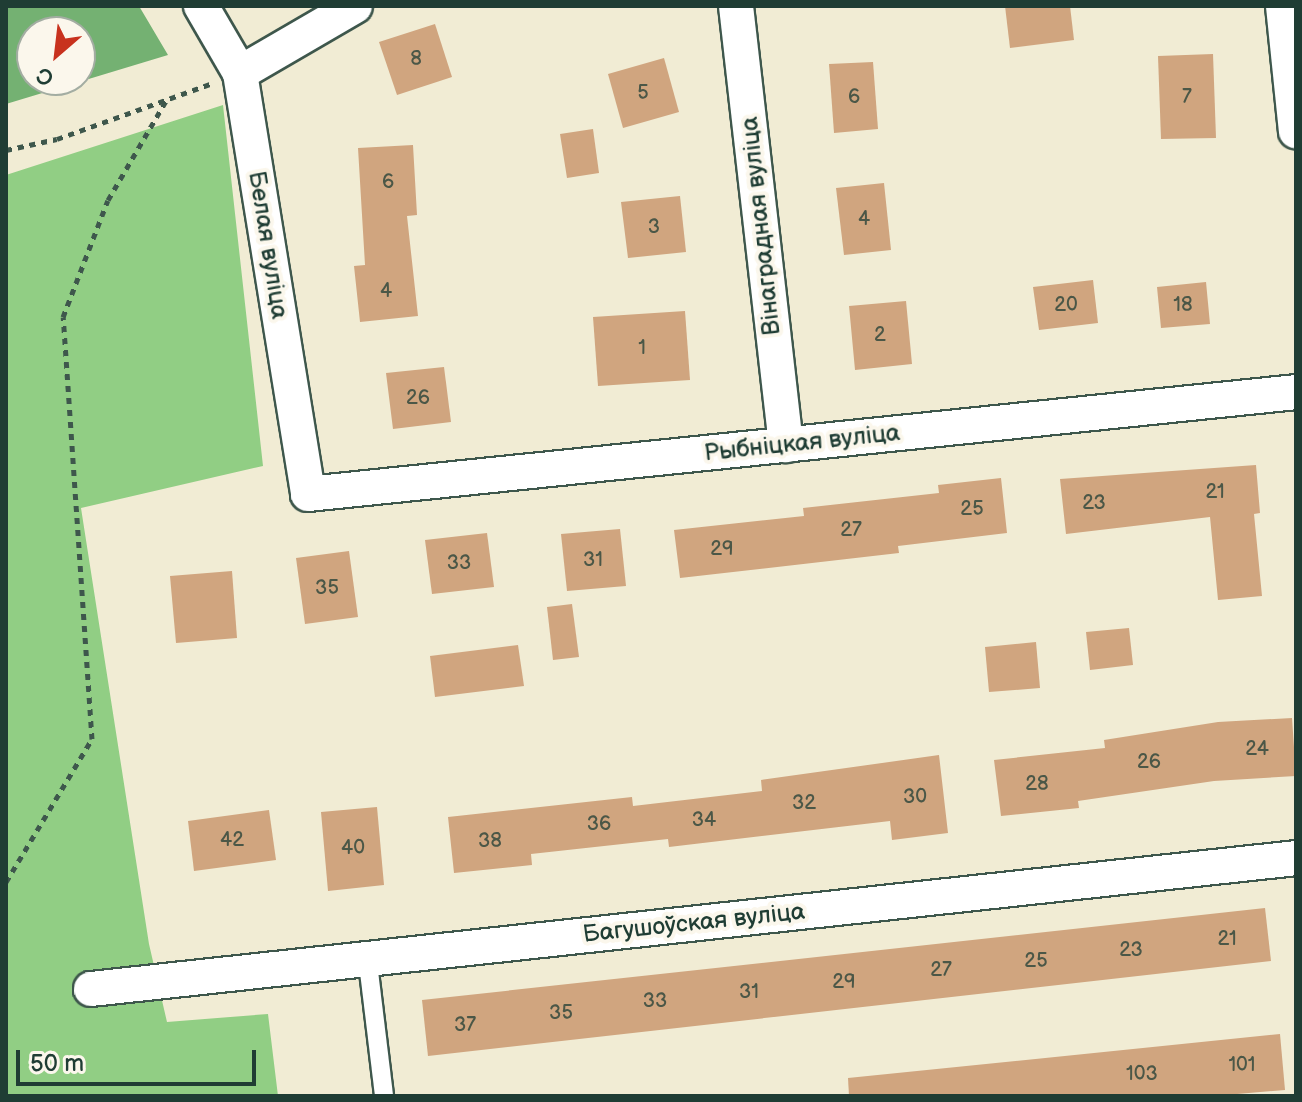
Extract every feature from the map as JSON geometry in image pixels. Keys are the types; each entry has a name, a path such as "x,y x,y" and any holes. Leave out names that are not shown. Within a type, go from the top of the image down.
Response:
{"street":[{"name":"Белая вуліца","path":"201,6 240,73 308,494"},
{"path":"240,73 355,6"},
{"name":"Вінаградная вуліца","path":"736,6 786,445"},
{"path":"1283,6 1296,131"},
{"name":"Рыбніцкая вуліца","path":"308,494 1296,392"},
{"name":"Багушоўская вуліца","path":"91,989 367,955 1296,858"}],"lane":[{"path":"367,955 384,1096"}],"path":[{"path":"6,150 57,139 240,73"},
{"path":"6,882 92,739 63,317 108,200 167,99"}],"green space":[{"path":"6,6 139,6 168,55 96,77 96,16 16,16 16,96 32,96 6,104"},
{"path":"223,105 263,466 81,508 149,944 167,1022 268,1014 278,1096 6,1096 6,175"}],"building":[{"path":"1005,6 1070,6 1074,40 1010,48"},
{"path":"435,24 452,77 397,95 379,42"},
{"path":"1213,54 1216,138 1161,139 1158,56"},
{"path":"664,58 679,112 623,128 608,74"},
{"path":"873,62 878,129 834,133 829,64"},
{"path":"593,129 599,173 567,178 560,134"},
{"path":"413,145 417,215 407,216 418,316 360,322 354,266 365,265 358,148"},
{"path":"884,183 891,250 844,255 836,188"},
{"path":"680,196 686,252 628,258 621,202"},
{"path":"1093,280 1098,323 1039,330 1033,287"},
{"path":"1206,282 1210,324 1161,328 1157,287"},
{"path":"906,301 912,364 855,370 849,306"},
{"path":"685,311 690,380 598,386 593,317"},
{"path":"444,367 451,422 393,429 386,373"},
{"path":"1256,465 1260,513 1254,514 1262,596 1218,600 1210,517 1066,534 1060,479"},
{"path":"1001,478 1007,533 898,546 899,553 680,578 674,530 804,516 803,508 939,493 938,485"},
{"path":"620,529 626,586 567,591 561,534"},
{"path":"487,533 494,587 432,594 425,540"},
{"path":"349,551 358,617 305,624 296,558"},
{"path":"232,571 237,638 176,643 170,576"},
{"path":"572,604 579,657 553,660 547,607"},
{"path":"1129,628 1133,665 1090,670 1086,632"},
{"path":"1036,642 1040,688 989,692 985,647"},
{"path":"518,645 524,686 435,697 430,656"},
{"path":"1292,718 1296,776 1214,781 1078,801 1079,808 1001,816 994,760 1105,748 1104,740 1218,722"},
{"path":"939,755 948,833 892,840 890,821 669,847 668,839 531,854 532,865 454,873 448,817 632,797 633,806 762,791 761,780"},
{"path":"377,807 384,885 328,891 321,812"},
{"path":"269,810 276,860 194,871 188,821"},
{"path":"1265,908 1271,961 428,1056 422,1000"},
{"path":"1280,1034 1285,1090 1214,1096 849,1096 848,1078"}]}
